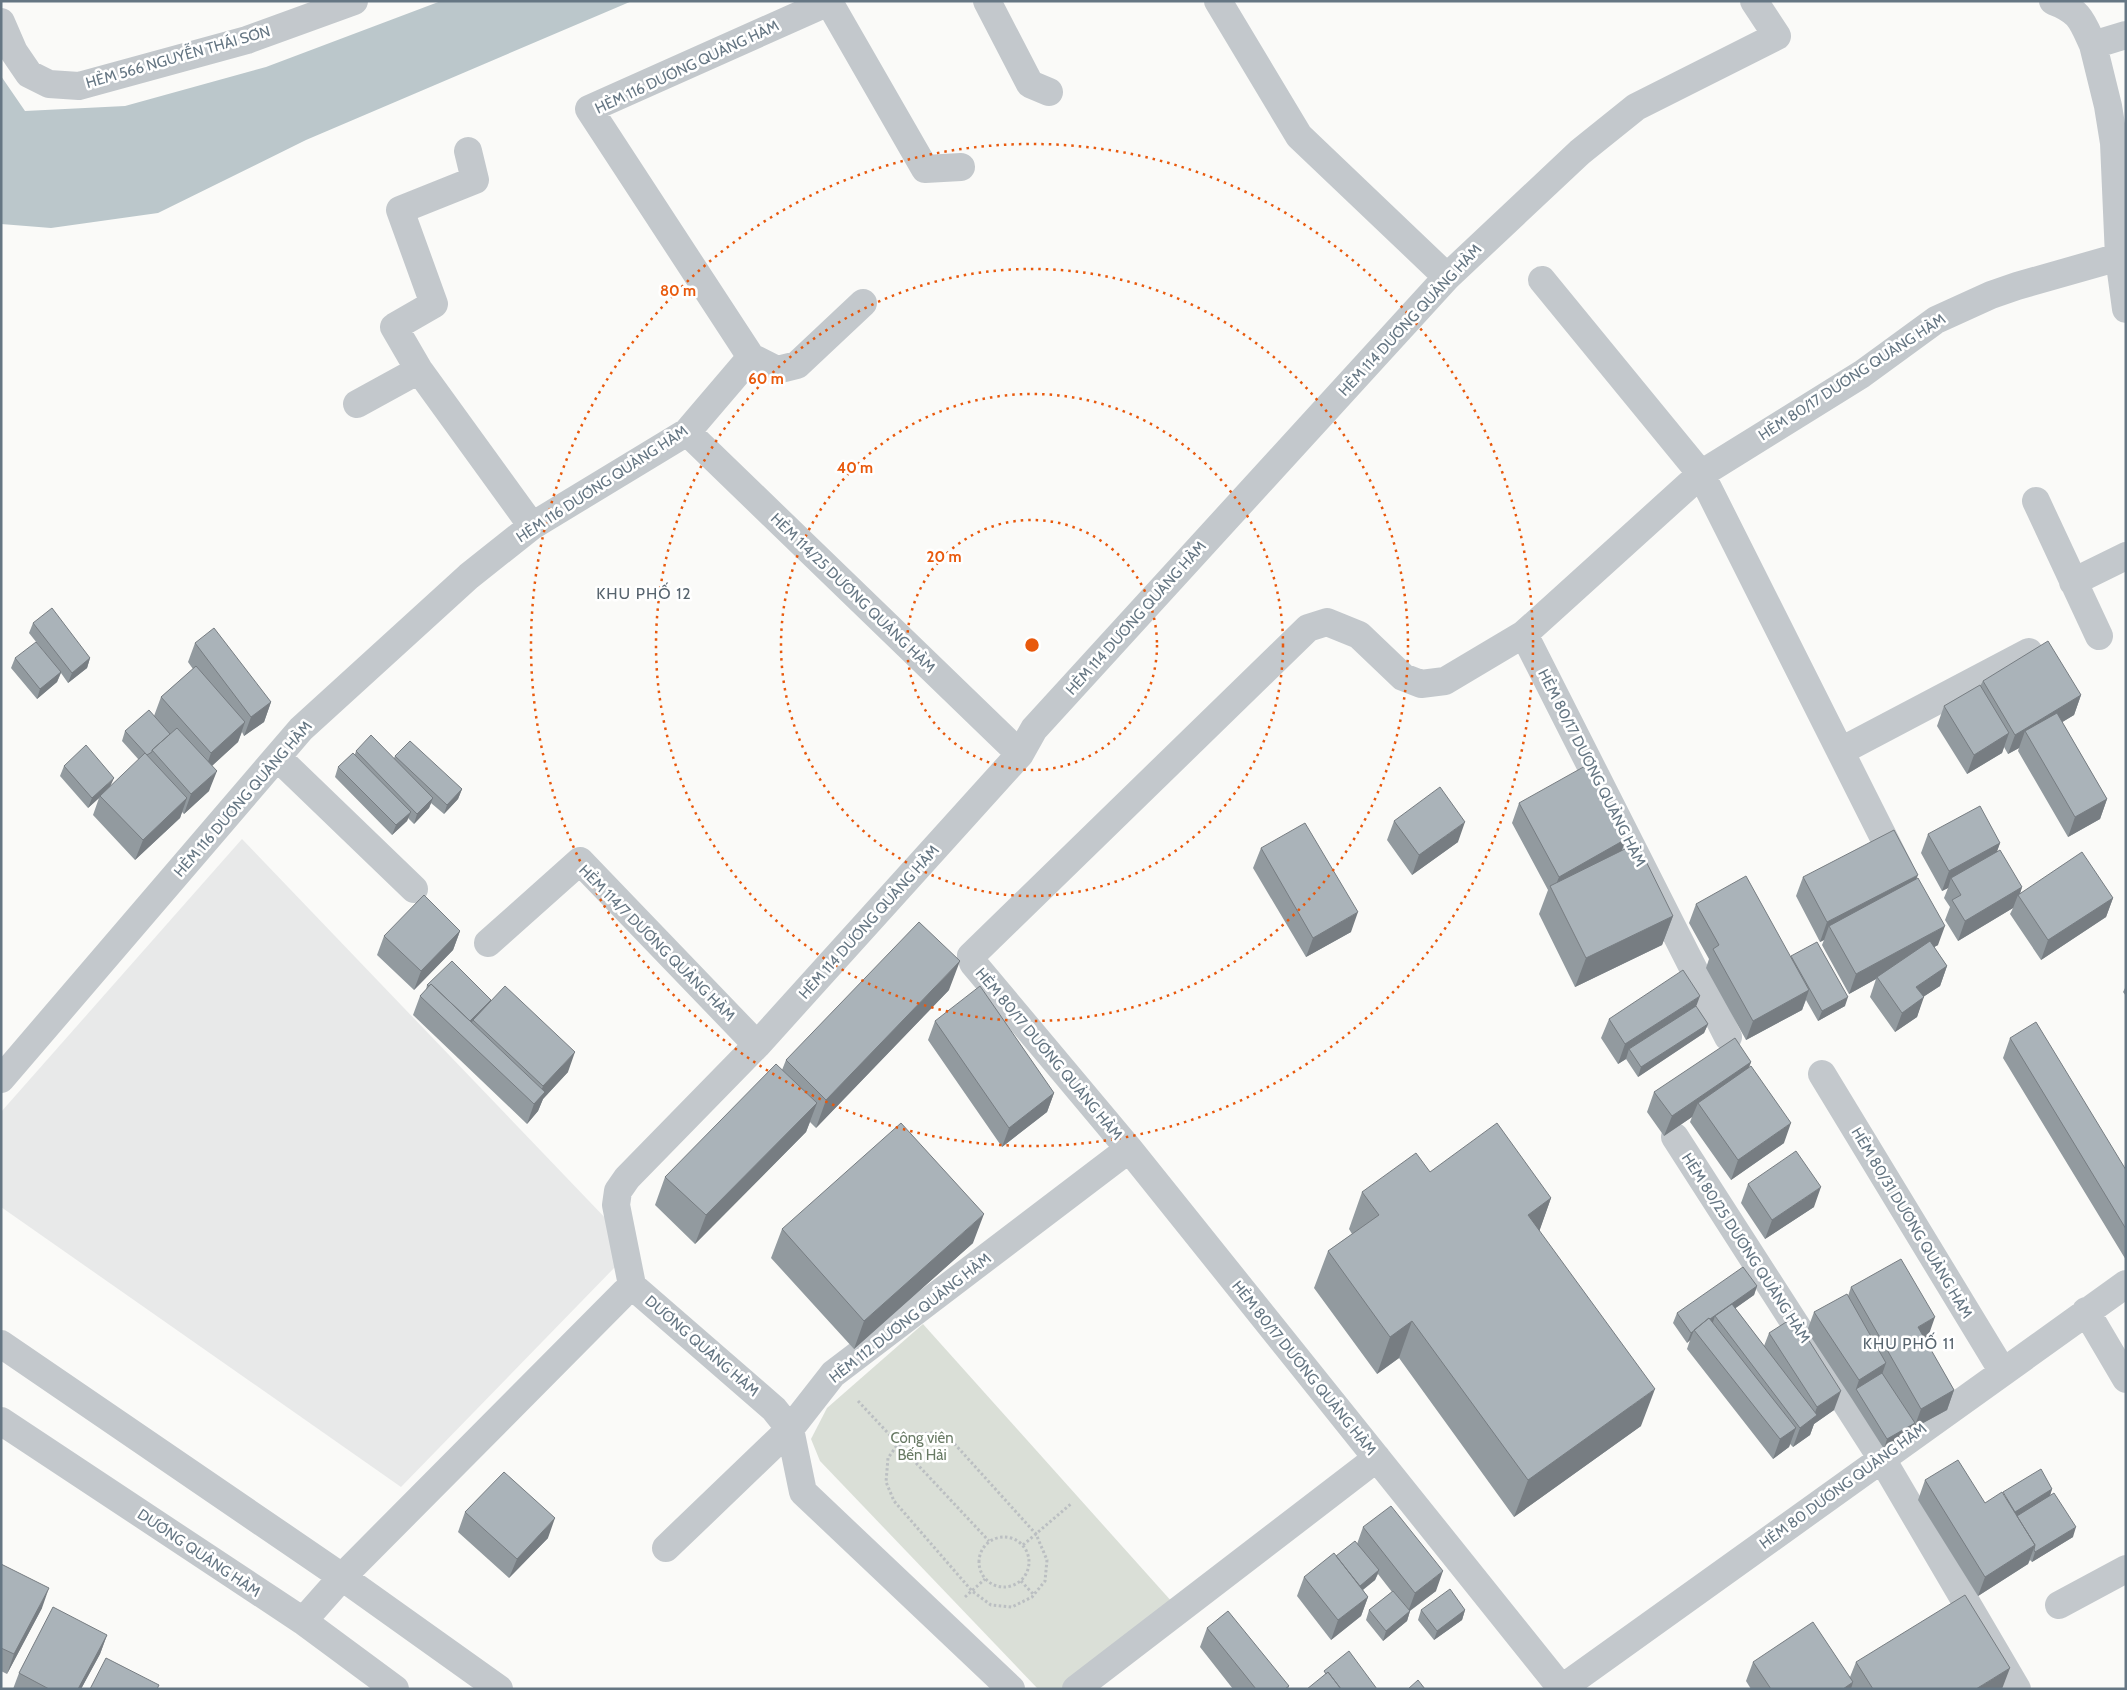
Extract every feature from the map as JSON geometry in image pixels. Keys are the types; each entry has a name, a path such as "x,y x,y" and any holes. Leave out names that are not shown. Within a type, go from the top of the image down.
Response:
{"street":[{"name":"HẺM 566 NGUYỄN THÁI SƠN","path":"1,22 14,52 29,74 49,84 79,86 247,40 354,1"},
{"path":"987,1 1030,84 1049,92"},
{"path":"1218,1 1299,136 1447,278"},
{"name":"HẺM 114 DƯƠNG QUẢNG HÀM","path":"634,1290 616,1205 618,1191 627,1178 758,1044 1020,754 1034,729 1447,278 1580,152 1636,107 1778,36 1754,1"},
{"path":"2053,1 2070,7 2082,19 2093,45 2108,106 2114,143 2119,257 2126,308"},
{"path":"830,2 925,169 961,167"},
{"name":"HẺM 116 DƯƠNG QUẢNG HÀM","path":"1,1079 301,729 469,576 532,526 687,432 751,357 589,109 830,2"},
{"path":"2093,45 2126,35"},
{"path":"468,151 475,180 400,210 434,304 394,327 419,370 532,526"},
{"name":"HẺM 80/17 DƯƠNG QUẢNG HÀM","path":"1562,1689 1129,1149 973,963 971,956 1308,628 1327,622 1359,635 1404,677 1421,684 1444,682 1524,634 1701,474 1862,374 1936,320 2008,289 2119,257"},
{"path":"1542,280 1701,474 1912,892"},
{"path":"751,357 777,370 796,365 863,303"},
{"path":"357,404 419,370"},
{"name":"HẺM 114/25 DƯƠNG QUẢNG HÀM","path":"687,432 1020,754"},
{"path":"2036,501 2100,636"},
{"path":"2073,582 2126,556"},
{"name":"HẺM 80/17 DƯƠNG QUẢNG HÀM","path":"1524,634 1728,1037"},
{"path":"1840,751 2029,652"},
{"path":"278,758 414,889"},
{"name":"HẺM 114/7 DƯƠNG QUẢNG HÀM","path":"488,943 580,861 758,1044"},
{"name":"HẺM 80/31 DƯƠNG QUẢNG HÀM","path":"1822,1074 2003,1372"},
{"name":"HẺM 80/25 DƯƠNG QUẢNG HÀM","path":"1675,1137 1882,1459 2017,1689"},
{"name":"HẺM 112 DƯƠNG QUẢNG HÀM","path":"666,1548 790,1429 834,1374 1129,1149"},
{"name":"HẺM 80 DƯƠNG QUẢNG HÀM","path":"1562,1689 2126,1284"},
{"name":"DƯƠNG QUẢNG HÀM","path":"303,1621 342,1577 625,1292 634,1290 641,1292 774,1409 790,1429 803,1492 1011,1689"},
{"path":"2086,1311 2126,1379"},
{"path":"1,1344 342,1577 499,1689"},
{"name":"DƯƠNG QUẢNG HÀM","path":"1,1421 303,1621 395,1689"},
{"path":"1076,1689 1377,1458"},
{"path":"2059,1605 2126,1569"}],"path":[{"path":"834,1374 989,1541"},
{"path":"932,1433 952,1441 1036,1534 1046,1560 1045,1581 1034,1595 1012,1606 1005,1606 991,1605 972,1591 894,1501 886,1482 888,1458 898,1444 914,1434 932,1433"},
{"path":"1023,1545 1072,1503"},
{"path":"1006,1536 1014,1538 1023,1545 1029,1557 1029,1566 1021,1581 1006,1587 990,1584 980,1570 979,1555 989,1541 996,1537 1006,1536"},
{"path":"1021,1581 1034,1595"}],"shaded area":[{"path":"441,1 632,1 306,140 158,213 51,228 1,224 1,76 25,111 125,106 266,67"},
{"path":"242,839 611,1224 616,1266 401,1487 1,1207 1,1112"}],"green space":[{"name":"Công viên Bến Hải","path":"923,1324 1173,1603 1063,1689 1038,1689 820,1461 811,1439 827,1408"}],"building":[{"path":"52,608 90,658 72,673 33,623"},
{"path":"214,628 271,702 251,717 195,643"},
{"path":"2048,641 2081,695 2015,735 1983,681"},
{"path":"36,642 61,672 40,689 15,658"},
{"path":"196,666 245,722 211,753 161,697"},
{"path":"1980,685 2009,733 1974,755 1944,706"},
{"path":"149,710 170,734 147,755 125,731"},
{"path":"2057,713 2107,799 2075,817 2025,731"},
{"path":"177,728 217,771 191,794 152,750"},
{"path":"371,735 433,798 417,814 356,751"},
{"path":"410,741 462,789 447,805 395,756"},
{"path":"86,745 114,778 92,798 64,766"},
{"path":"145,753 187,798 143,840 100,796"},
{"path":"353,753 411,812 396,825 338,767"},
{"path":"1587,765 1626,839 1559,877 1519,803"},
{"path":"1440,787 1465,822 1419,855 1394,821"},
{"path":"1980,806 2000,843 1949,871 1928,834"},
{"path":"1305,823 1358,912 1313,938 1261,848"},
{"path":"1894,830 1918,875 1827,922 1803,877"},
{"path":"1637,843 1673,916 1586,958 1550,886"},
{"path":"2000,850 2022,887 1965,921 1952,900 1961,895 1951,878"},
{"path":"2082,852 2113,898 2048,940 2018,895"},
{"path":"1746,876 1809,990 1753,1021 1713,949 1719,945 1696,904"},
{"path":"1918,878 1945,926 1856,974 1829,926"},
{"path":"424,895 460,931 421,971 384,936"},
{"path":"919,922 960,961 826,1100 786,1060"},
{"path":"1930,941 1947,966 1916,987 1924,997 1902,1013 1877,977"},
{"path":"1817,942 1848,997 1822,1011 1791,956"},
{"path":"452,961 491,1000 470,1021 431,984 427,985"},
{"path":"1683,970 1700,996 1625,1044 1609,1019"},
{"path":"431,984 545,1092 534,1104 420,996"},
{"path":"505,986 575,1052 543,1086 473,1020"},
{"path":"980,986 1054,1093 1009,1128 935,1021"},
{"path":"1696,1006 1708,1024 1641,1067 1629,1049"},
{"path":"2036,1022 2126,1170 2126,1229 2010,1038"},
{"path":"1735,1038 1751,1062 1672,1116 1654,1092"},
{"path":"776,1064 817,1103 706,1215 665,1177"},
{"path":"1751,1066 1791,1123 1738,1160 1698,1103"},
{"path":"901,1123 984,1214 864,1321 782,1229"},
{"path":"1497,1123 1551,1198 1528,1215 1655,1389 1528,1480 1412,1321 1390,1337 1328,1251 1379,1215 1362,1192 1416,1153 1430,1172"},
{"path":"1796,1151 1821,1187 1772,1220 1748,1184"},
{"path":"1901,1259 1935,1317 1918,1327 1954,1390 1921,1409 1851,1287"},
{"path":"1743,1267 1757,1286 1709,1318 1691,1333 1677,1313"},
{"path":"1847,1294 1886,1363 1859,1380 1814,1312"},
{"path":"1732,1304 1817,1415 1800,1428 1715,1316"},
{"path":"1794,1317 1841,1391 1817,1407 1769,1333"},
{"path":"1709,1318 1796,1428 1780,1439 1694,1330"},
{"path":"1882,1373 1915,1423 1887,1439 1856,1389"},
{"path":"1958,1460 1985,1503 2002,1492 2035,1545 1985,1577 1925,1480"},
{"path":"2041,1469 2052,1489 2015,1512 2003,1492"},
{"path":"504,1472 555,1518 517,1559 465,1512"},
{"path":"2054,1493 2076,1527 2035,1552 2035,1545 2017,1516"},
{"path":"1391,1506 1443,1571 1415,1593 1363,1527"},
{"path":"1355,1541 1379,1570 1360,1586 1336,1556"},
{"path":"1334,1553 1368,1597 1338,1620 1304,1577"},
{"path":"1,1564 49,1588 14,1654 1,1648"},
{"path":"1450,1589 1465,1610 1437,1631 1421,1610"},
{"path":"1393,1591 1410,1611 1386,1631 1369,1610"},
{"path":"1965,1595 2010,1668 1976,1689 1873,1689 1856,1662"},
{"path":"53,1607 107,1635 78,1689 49,1689 19,1673"},
{"path":"1228,1611 1289,1686 1285,1689 1256,1689 1207,1628"},
{"path":"1813,1622 1853,1682 1843,1689 1771,1689 1753,1662"},
{"path":"1349,1651 1377,1689 1341,1689 1328,1672 1326,1674 1324,1671"},
{"path":"106,1658 159,1685 157,1689 90,1689"},
{"path":"1328,1672 1341,1689 1307,1689"},
{"path":"1418,1680 1425,1689 1408,1689"}],"district":[{"name":"KHU PHỐ 12","path":"644,593"},
{"name":"KHU PHỐ 11","path":"1909,1343"}]}
